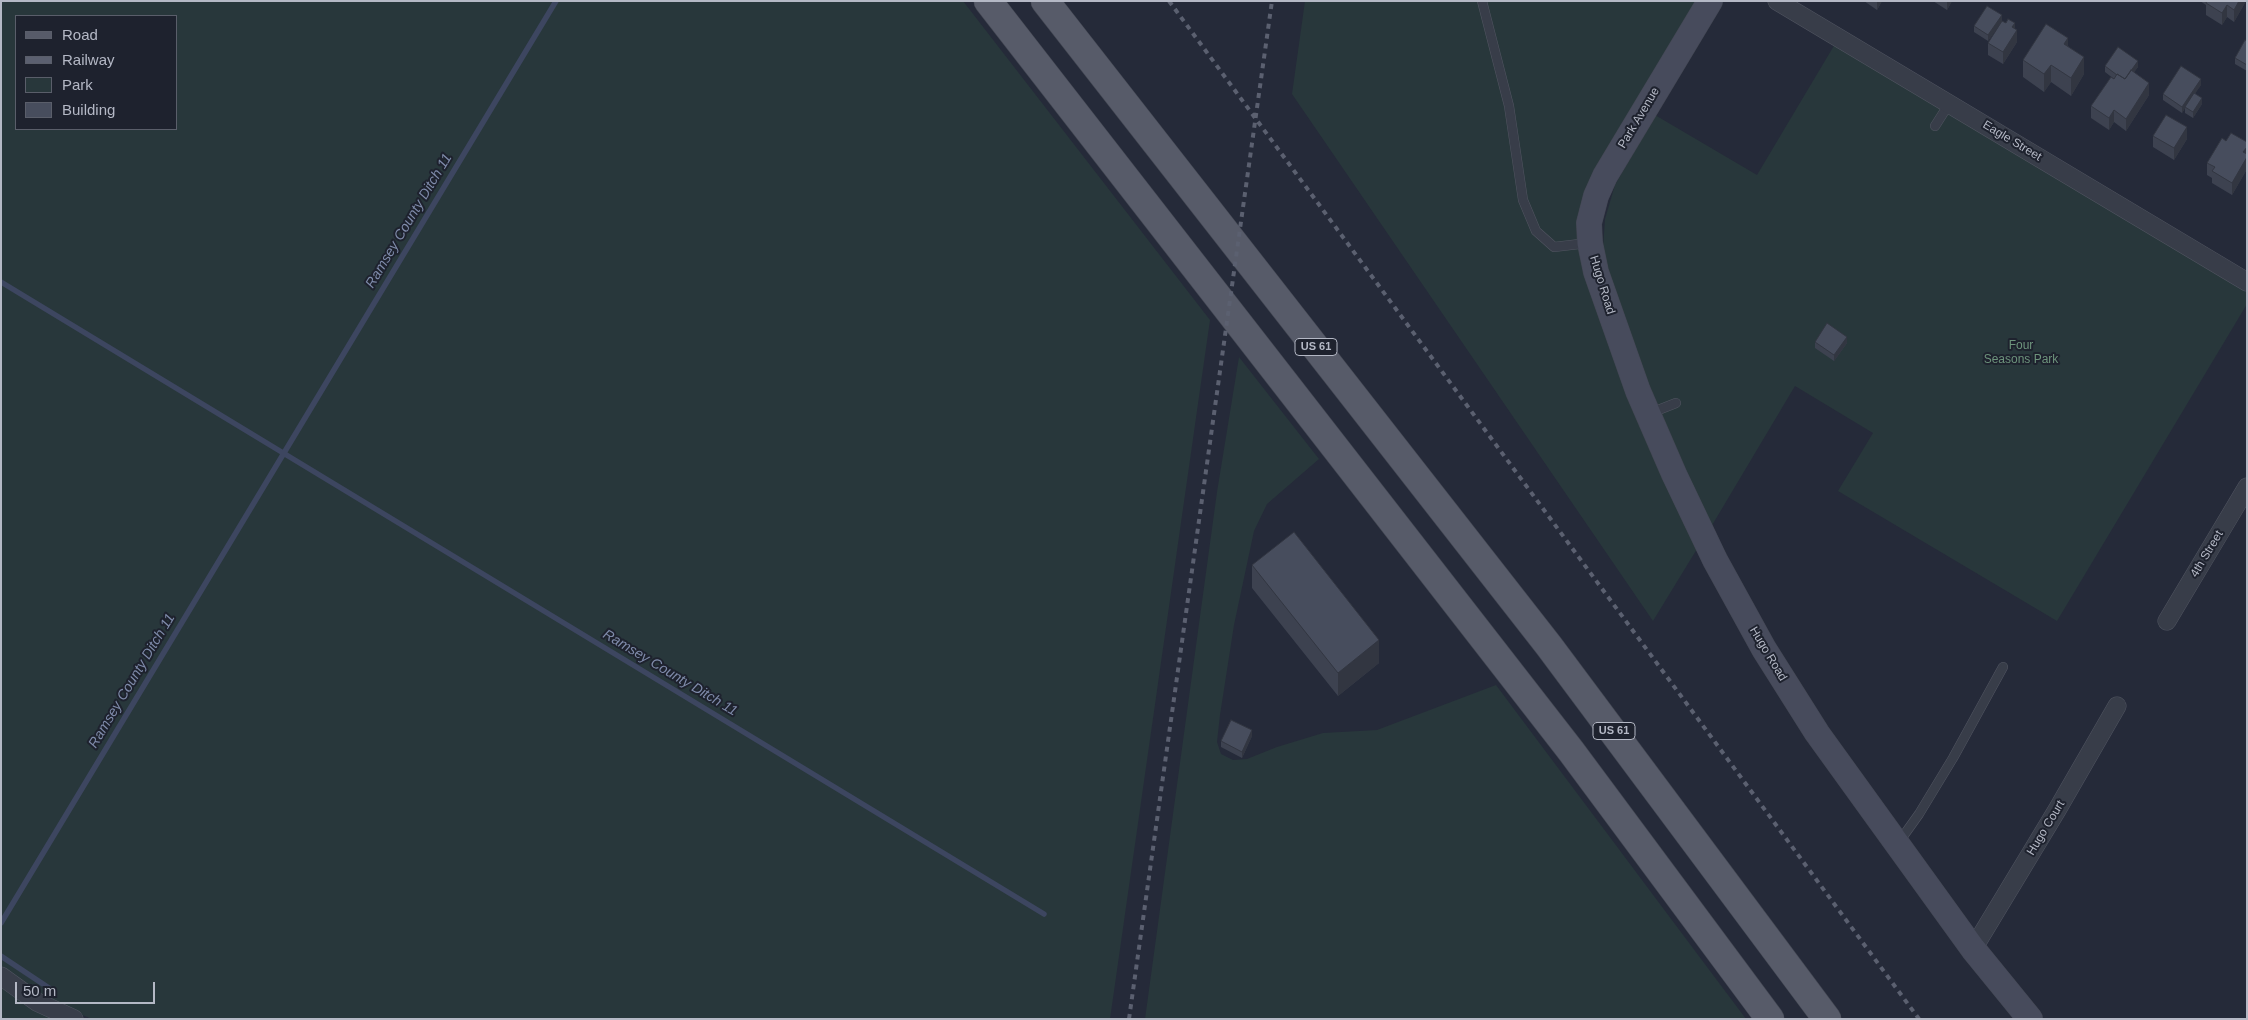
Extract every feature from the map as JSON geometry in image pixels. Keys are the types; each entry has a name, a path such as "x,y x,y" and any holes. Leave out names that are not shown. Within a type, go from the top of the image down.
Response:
{"main road":[{"path":"988,1 1530,697 1770,1019"},
{"name":"US 61","path":"1045,1 1561,662 1827,1019"}],"street":[{"name":"Park Avenue","path":"1590,243 1589,223 1596,196 1605,176 1710,1"},
{"name":"Eagle Street","path":"1777,1 2247,282"},
{"name":"Hugo Road","path":"1590,243 1596,272 1648,414 1715,560 1764,650 1817,733 1897,844 1973,949 2030,1019"},
{"name":"4th Street","path":"2167,621 2247,487"},
{"name":"Hugo Court","path":"1973,949 2117,706"},
{"path":"1,976 37,1002 74,1019"}],"lane":[{"path":"1482,1 1509,106 1523,200 1536,231 1554,246 1590,243"},
{"path":"1935,126 1948,104"},
{"path":"1648,414 1676,403"},
{"path":"1897,844 1919,814 1953,758 2003,666"}],"green space":[{"path":"1,1 963,1 1210,320 1110,1019 92,1019 58,1005 1,968"},
{"path":"1305,1 1699,1 1583,202 1697,549 1653,621 1292,94"},
{"name":"Four Seasons Park","path":"1835,44 2247,292 2247,304 2057,621 1838,491 1873,433 1795,386 1711,527 1676,452 1612,297 1603,249 1605,219 1615,185 1655,115 1757,175"},
{"path":"1239,357 1319,459 1267,504 1254,531 1234,625 1220,715 1217,742 1221,754 1233,760 1247,759 1277,747 1323,733 1377,730 1496,685 1746,1019 1145,1019 1217,492"},
{"path":"1,984 56,1019 1,1019"}],"building":[{"path":"2207,1 2239,1 2234,10 2227,5 2222,13 2206,3"},
{"path":"1987,6 2002,15 1988,35 1974,26"},
{"path":"2008,19 2015,23 2012,27 2017,30 2003,52 1988,43 2002,21 2006,23"},
{"path":"2046,24 2068,38 2064,44 2084,57 2071,78 2051,65 2044,74 2023,60"},
{"path":"2245,40 2247,41 2247,65 2235,58"},
{"path":"2118,47 2138,61 2125,79 2105,66"},
{"path":"2181,66 2201,79 2182,107 2163,94"},
{"path":"2131,70 2149,83 2126,119 2114,110 2109,118 2091,106 2111,77 2114,79 2117,74 2125,79"},
{"path":"2194,93 2202,98 2193,112 2185,107"},
{"path":"2166,115 2187,127 2174,148 2153,136"},
{"path":"2231,133 2247,142 2247,147 2243,152 2247,154 2247,157 2232,183 2212,171 2215,167 2207,163 2222,138 2226,141"},
{"path":"1827,323 1847,337 1834,355 1815,342"},
{"path":"1294,532 1379,640 1338,673 1252,565"},
{"path":"1231,720 1252,730 1242,752 1221,741"}],"waterway":[{"name":"Ramsey County Ditch 11","path":"1,923 556,1"},
{"name":"Ramsey County Ditch 11","path":"1,282 1044,914"},
{"name":"Ramsey County Ditch 11","path":"1,956 49,988 54,994"}],"railway":[{"path":"1169,1 1919,1019"},
{"path":"1129,1019 1272,1"}]}
